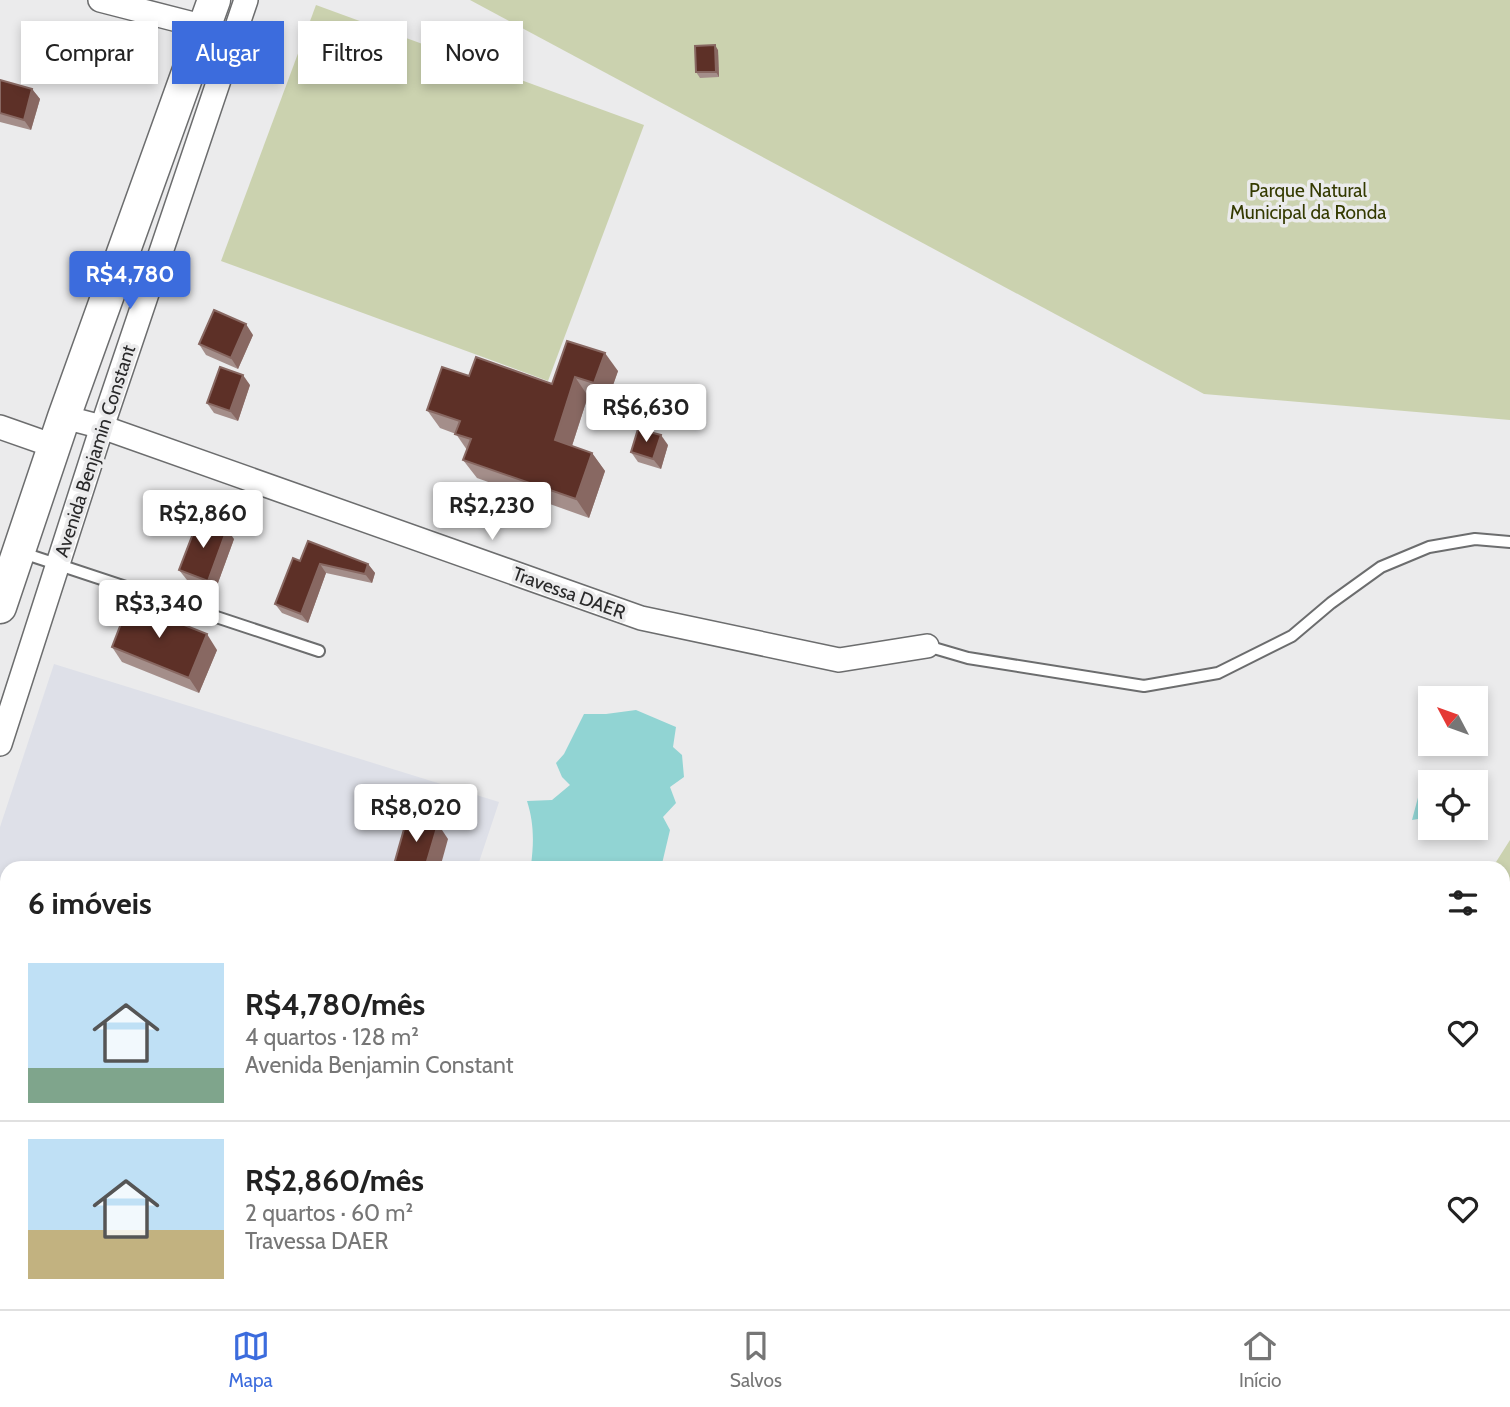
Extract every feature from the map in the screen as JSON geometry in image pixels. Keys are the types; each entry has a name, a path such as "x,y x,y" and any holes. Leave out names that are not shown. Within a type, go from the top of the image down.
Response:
{"main road":[{"name":"Avenida Benjamin Constant","path":"0,607 64,416 209,13"}],"street":[{"path":"100,0 209,13"},
{"name":"Avenida Benjamin Constant","path":"0,744 246,0"},
{"name":"Travessa DAER","path":"64,416 103,427 641,618 839,660 927,646"},
{"path":"0,428 54,446"}],"lane":[{"path":"927,646 968,658 1144,686 1218,673 1292,636 1331,603 1381,567 1429,547 1475,540 1510,542"},
{"path":"18,551 319,651"}],"shaded area":[{"path":"54,664 499,802 479,861 0,861 0,827"}],"green space":[{"name":"Parque Natural Municipal da Ronda","path":"470,0 1510,0 1510,420 1204,394 523,28 523,21 509,21"},
{"path":"316,5 360,21 310,21"},
{"path":"407,38 421,43 421,84 523,84 523,81 644,125 548,381 221,261 298,54 298,84 407,84"},
{"path":"1510,840 1510,861 1497,861"}],"water":[{"path":"636,710 676,727 673,747 682,755 684,777 670,787 676,803 663,817 670,830 663,861 531,861 533,840 527,801 552,800 570,785 562,777 556,763 564,754 584,714"},
{"path":"1418,798 1418,819 1412,820"}],"building":[{"path":"715,45 716,72 696,72 695,46"},
{"path":"0,80 32,89 24,120 0,113"},
{"path":"214,310 246,324 231,358 199,344"},
{"path":"567,341 605,353 594,383 575,377 555,440 592,453 576,499 463,460 471,439 455,434 460,421 427,410 442,367 469,376 476,357 552,384"},
{"path":"220,367 243,375 230,411 207,403"},
{"path":"638,429 661,435 653,459 631,452"},
{"path":"199,518 227,529 208,581 179,570"},
{"path":"308,541 368,564 365,574 320,564 301,614 275,604 293,558 300,561"},
{"path":"129,603 207,634 189,678 112,647"},
{"path":"408,815 438,824 427,861 395,861"}]}
